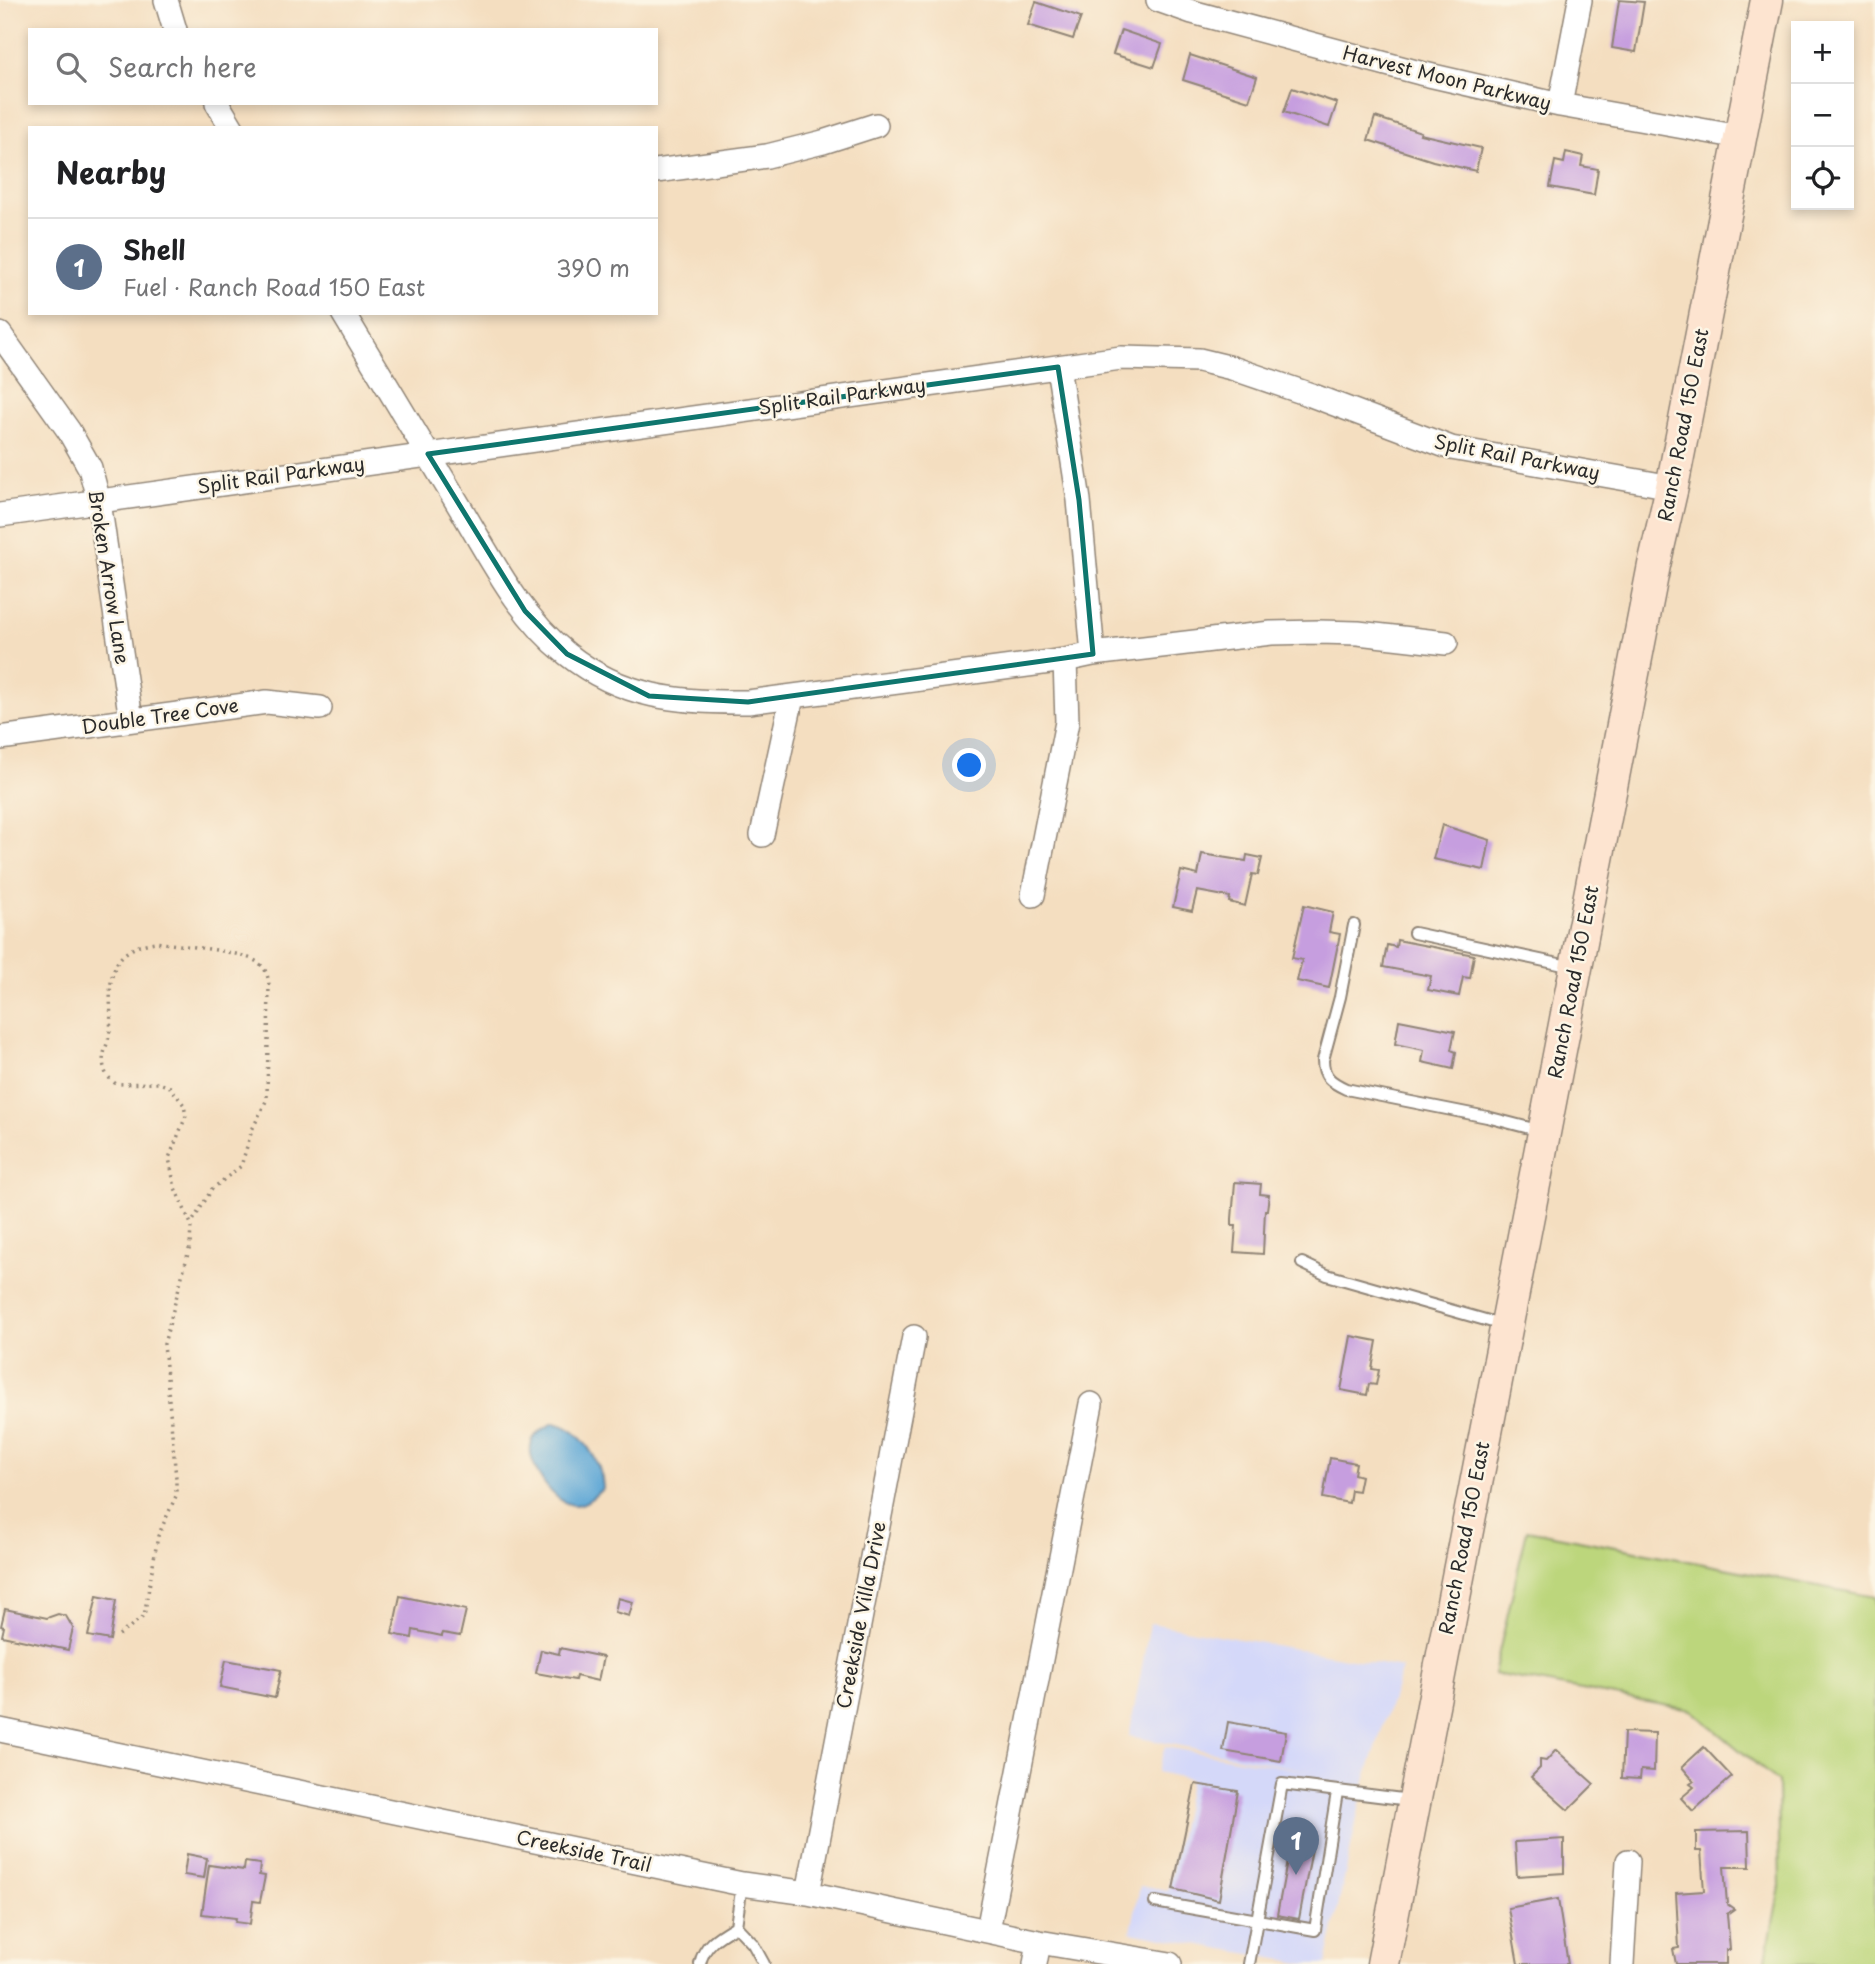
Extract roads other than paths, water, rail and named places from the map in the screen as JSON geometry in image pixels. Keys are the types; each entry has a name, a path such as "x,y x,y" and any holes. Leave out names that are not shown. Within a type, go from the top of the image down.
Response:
{"main road":[{"name":"Ranch Road 150 East","path":"1383,1964 1654,565 1672,487 1767,0"}],"street":[{"path":"166,0 174,28"},
{"name":"Harvest Moon Parkway","path":"1158,0 1192,12 1420,73 1560,105 1740,136"},
{"path":"1560,105 1580,0"},
{"path":"218,105 231,126"},
{"path":"658,170 767,156 876,125"},
{"path":"344,315 525,611 567,654 606,678 649,696 698,703 748,702 1093,654 1271,633 1358,633 1446,643"},
{"name":"Broken Arrow Lane","path":"0,334 69,432 90,468 99,502 131,720"},
{"name":"Split Rail Parkway","path":"0,515 1121,358 1199,360 1311,395 1451,447 1672,487"},
{"path":"1058,367 1079,500 1093,654"},
{"path":"1033,895 1067,722 1065,660"},
{"path":"762,835 792,697"},
{"name":"Double Tree Cove","path":"0,738 267,702 320,708"},
{"name":"Creekside Villa Drive","path":"808,1893 914,1336"},
{"path":"988,1930 1091,1404"},
{"name":"Creekside Trail","path":"0,1730 742,1884 808,1893 988,1930 1037,1953 1170,1964"},
{"path":"1622,1964 1628,1861"}],"lane":[{"path":"1354,925 1340,997 1323,1060 1323,1070 1327,1078 1346,1089 1487,1117 1544,1132"},
{"path":"1414,933 1576,968"},
{"path":"1303,1263 1327,1275 1506,1326"},
{"path":"1249,1964 1282,1784 1413,1800"},
{"path":"1155,1902 1315,1930 1337,1792"},
{"path":"736,1926 742,1884"},
{"path":"700,1964 703,1951 717,1937 736,1926"},
{"path":"736,1926 753,1944 764,1964"}],"water":[{"path":"554,1423 564,1426 581,1439 599,1468 603,1488 591,1499 580,1504 559,1499 544,1482 533,1463 532,1441"}],"place":[{"name":"Shell","path":"1296,1875"}]}
